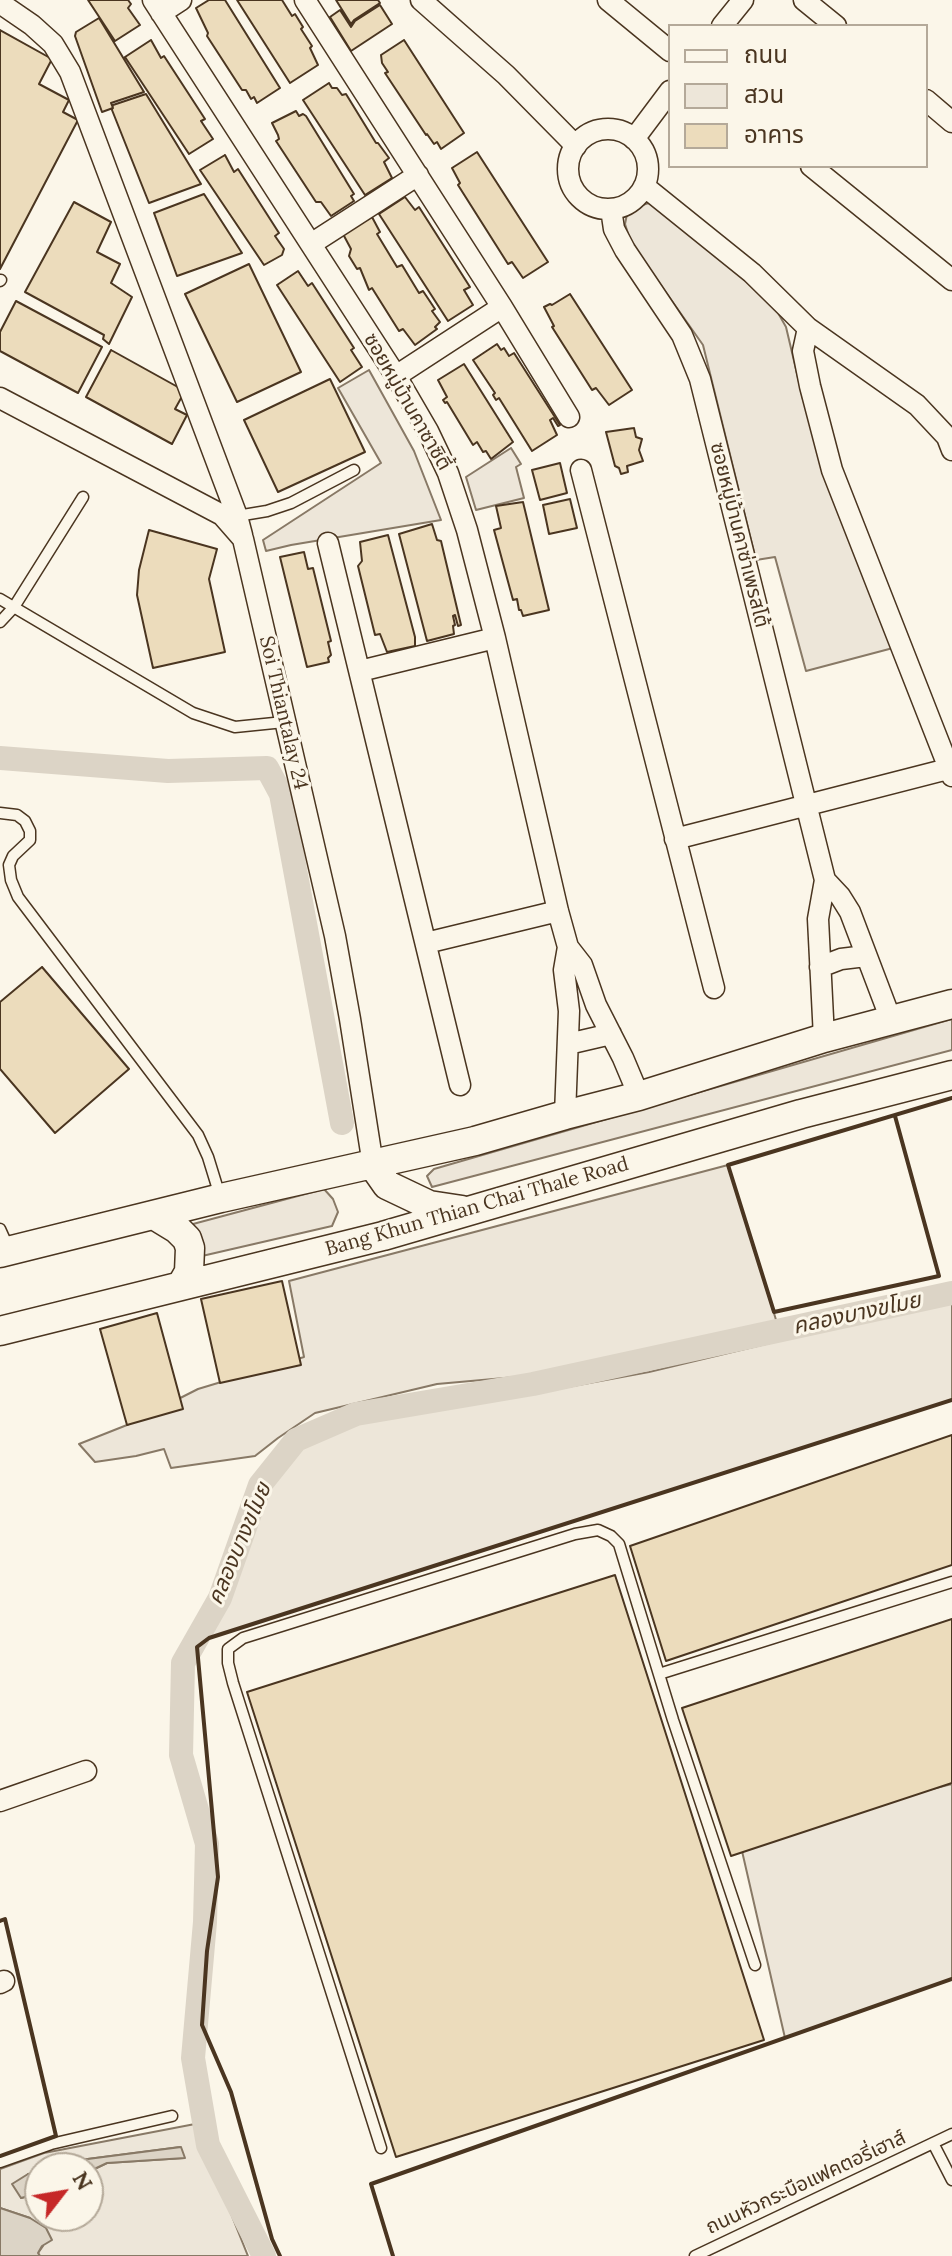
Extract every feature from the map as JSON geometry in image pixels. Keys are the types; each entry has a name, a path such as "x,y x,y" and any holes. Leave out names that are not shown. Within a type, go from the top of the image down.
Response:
{"main road":[{"path":"3,1244 154,1215 475,1141 639,1096 824,1038 952,1004"},
{"name":"Bang Khun Thian Chai Thale Road","path":"0,1331 383,1236 801,1114 952,1075"},
{"path":"373,1165 387,1185 429,1205 471,1211"},
{"path":"154,1215 187,1239 190,1248 189,1272 181,1286"}],"street":[{"path":"157,6 181,0"},
{"path":"305,0 569,417"},
{"path":"421,0 506,75 576,146"},
{"path":"608,0 668,49"},
{"path":"724,24 743,0"},
{"path":"804,0 834,24"},
{"name":"Soi Thiantalay 24","path":"0,3 53,44 70,72 237,516 335,936 373,1165"},
{"name":"ซอยหมู่บ้านคาซาซิตี้","path":"157,6 396,376 448,473 467,530 495,638 568,947 582,965 596,1005 639,1096"},
{"path":"634,139 668,94"},
{"path":"928,102 952,122"},
{"path":"610,129 634,139 647,161 648,174 644,186 626,205 611,209 588,203 578,195 568,171 576,146 585,136 610,129"},
{"path":"813,168 952,280"},
{"path":"311,244 418,175"},
{"path":"644,186 752,273 808,328 917,405 947,437 952,450"},
{"name":"ซอยหมู่บ้านคาซ่าเพรสโต้","path":"611,209 614,229 682,335 700,379 825,880 818,919 824,1038"},
{"path":"396,376 502,307"},
{"path":"675,839 806,804 951,771 832,470 803,351 808,328"},
{"path":"0,398 222,515 243,539"},
{"path":"581,470 714,988"},
{"path":"328,543 460,1085"},
{"path":"360,671 495,638"},
{"name":"ซอยหมู่บ้านคาซ่าเพรสโต้","path":"825,880 850,912 891,1020"},
{"path":"426,943 558,911"},
{"name":"ซอยหมู่บ้านคาซาซิตี้","path":"565,1115 569,1011 564,970 568,947"},
{"path":"820,967 841,959 866,956"},
{"path":"568,1044 611,1034"},
{"path":"0,1801 86,1771"}],"lane":[{"path":"237,516 291,503 354,470"},
{"path":"0,622 14,607 83,497"},
{"path":"0,599 193,713 235,727 284,722"},
{"path":"0,813 17,815 25,821 30,831 30,840 13,856 9,865 18,897 198,1135 221,1198"},
{"path":"381,2148 233,1683 228,1649 243,1638 575,1534 598,1530 611,1536 619,1544 755,1965"},
{"path":"659,1674 952,1582"},
{"path":"0,2162 51,2144 172,2116"},
{"name":"ถนนหัวกระบือแฟคตอรี่เฮาส์","path":"695,2256 952,2134"},
{"name":"ถนนหัวกระบือแฟคตอรี่เฮาส์","path":"933,2143 952,2180"}],"green space":[{"path":"649,203 660,208 773,304 786,327 803,399 893,648 806,671 775,557 756,560 703,345 631,243 625,224 627,214"},
{"path":"369,370 414,451 441,520 266,551 263,540 381,463 338,388"},
{"path":"511,448 521,464 516,467 524,498 476,510 466,477"},
{"path":"952,1019 952,1050 432,1187 427,1176 434,1169"},
{"path":"728,1165 777,1323 527,1376 437,1384 315,1413 255,1456 171,1468 164,1449 95,1462 79,1444 127,1425 198,1389 304,1357 289,1281"},
{"path":"324,1189 333,1199 338,1212 332,1226 202,1256 202,1245 193,1224"},
{"path":"952,1303 952,1400 209,1638 228,1601 268,1490 299,1447 352,1424 649,1372"},
{"path":"952,1784 952,1979 785,2038 739,1838"},
{"path":"195,2124 248,2256 40,2256 38,2253 43,2246 36,2232 104,2232 104,2164 184,2158 180,2147 104,2157 104,2152 49,2152"},
{"path":"24,2160 21,2198 24,2197 24,2216 0,2208 0,2169"}],"shaded area":[{"path":"181,2147 185,2158 104,2164 104,2157"},
{"path":"24,2176 24,2197 21,2198 12,2184"},
{"path":"0,2208 24,2216 24,2232 48,2232 52,2240 42,2246 38,2253 40,2256 0,2256"}],"building":[{"path":"88,0 128,0 131,4 128,8 140,25 115,41"},
{"path":"209,0 225,0 280,88 257,103 246,90 242,90 207,36 196,8"},
{"path":"237,0 282,0 303,27 301,29 312,46 310,48 318,65 290,83"},
{"path":"336,0 378,0 380,3 351,24"},
{"path":"380,5 392,24 351,51 330,17 340,10 351,27"},
{"path":"99,18 144,92 111,103 113,108 102,112 75,36 76,32"},
{"path":"0,30 52,59 39,84 69,100 63,112 78,120 0,269"},
{"path":"151,40 205,119 201,121 213,139 189,154 125,57"},
{"path":"404,40 464,133 441,149 426,135 385,73 388,72 381,55"},
{"path":"329,83 342,95 346,94 376,143 389,158 384,162 392,178 365,195 303,100"},
{"path":"146,94 201,184 149,203 112,110 113,105"},
{"path":"296,111 299,116 306,116 354,194 351,196 354,201 331,216 321,202 316,202 276,141 279,139 272,123"},
{"path":"477,152 548,262 523,278 512,262 508,264 458,185 460,183 452,168"},
{"path":"225,155 234,172 238,169 279,233 275,236 284,249 282,255 264,265 200,170"},
{"path":"204,194 242,253 177,276 154,213"},
{"path":"405,197 415,210 419,207 470,287 464,290 473,305 448,321 379,214"},
{"path":"74,202 111,222 97,252 120,264 111,283 132,297 109,344 103,339 104,335 25,292"},
{"path":"372,217 380,232 377,234 397,267 402,265 419,293 423,291 440,322 435,327 437,329 415,345 403,329 399,331 372,288 369,290 360,268 357,269 349,256 351,249 343,234"},
{"path":"249,264 301,372 237,402 185,294"},
{"path":"298,271 308,286 312,283 354,348 351,350 362,367 340,382 277,285"},
{"path":"570,294 632,390 609,405 596,388 592,390 552,327 544,307"},
{"path":"16,301 102,347 78,393 0,351 0,332"},
{"path":"497,344 509,356 514,353 560,425 553,418 550,420 557,435 532,451 499,398 496,400 495,393 473,360"},
{"path":"111,350 185,391 175,409 187,415 172,444 86,397"},
{"path":"464,364 513,442 491,459 477,442 473,445 443,400 447,397 438,380"},
{"path":"330,379 365,452 278,492 244,420"},
{"path":"634,428 636,437 642,439 639,450 643,461 627,466 628,472 621,474 615,466 606,432"},
{"path":"560,463 567,493 540,500 532,470"},
{"path":"570,499 577,528 549,534 543,505"},
{"path":"523,502 549,610 523,616 517,599 513,600 494,530 501,528 496,506"},
{"path":"432,524 437,540 441,541 461,625 458,626 455,615 454,634 427,641 399,534"},
{"path":"149,530 217,549 209,579 225,652 153,668 137,595 139,570"},
{"path":"388,535 415,646 387,652 380,634 375,635 358,566 362,561 360,542"},
{"path":"304,552 308,569 313,568 331,641 328,642 329,662 307,667 280,557"},
{"path":"42,967 129,1069 55,1133 0,1069 0,1002"},
{"path":"282,1281 301,1365 220,1383 201,1299"},
{"path":"157,1313 183,1409 127,1425 100,1329"},
{"path":"952,1435 952,1565 666,1661 630,1546"},
{"path":"615,1575 764,2040 396,2157 247,1692"},
{"path":"952,1619 952,1783 731,1856 682,1708"}],"waterway":[{"path":"0,758 168,771 267,768 281,794 342,1123"},
{"name":"คลองบางขโมย","path":"264,2256 208,2145 193,2058 205,1922 207,1844 181,1755 183,1663 220,1598 260,1485 296,1440 356,1414 533,1384 952,1293"}],"wall":[{"path":"895,1116 939,1276 774,1312 728,1165 952,1098"},
{"path":"280,2256 272,2239 231,2092 202,2025 207,1951 218,1877 197,1647 209,1638 952,1400"},
{"path":"0,1921 5,1919 56,2136 0,2156"},
{"path":"393,2256 371,2184 952,1979"}]}
